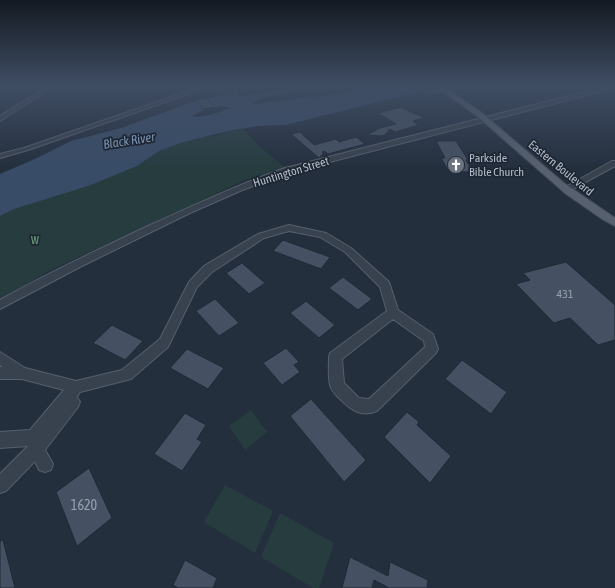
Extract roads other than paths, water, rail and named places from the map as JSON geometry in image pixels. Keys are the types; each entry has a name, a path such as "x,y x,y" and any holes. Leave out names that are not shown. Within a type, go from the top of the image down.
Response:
{"main road":[{"name":"Eastern Boulevard","path":"477,112 566,189 615,223"}],"street":[{"path":"0,119 10,112"},
{"path":"0,156 132,112"},
{"name":"Huntington Street","path":"0,305 115,245 218,197 262,179 288,170 517,112"},
{"path":"566,189 615,163"},
{"path":"0,373 22,373 81,386 126,375 164,344 194,285 208,269 261,236 289,228 323,236 348,250 385,285 393,314 429,338 432,349 372,406 356,405 337,386 336,357 393,314"},
{"path":"0,358 22,373"},
{"path":"0,485 81,386"},
{"path":"0,440 35,443"},
{"path":"35,443 45,464"}],"water":[{"name":"Black River","path":"163,112 199,112 192,116 196,117 218,112 336,112 286,125 258,126 224,132 184,142 159,151 137,166 88,186 14,209 0,216 0,174 71,141 121,128"}],"place":[{"name":"Parkside Bible Church","path":"456,165"}],"park label":[{"name":"w","path":"35,239"}]}
